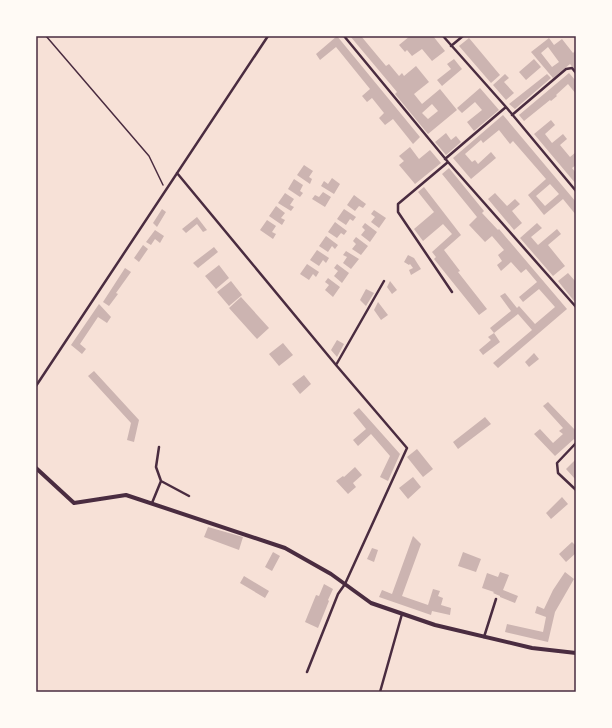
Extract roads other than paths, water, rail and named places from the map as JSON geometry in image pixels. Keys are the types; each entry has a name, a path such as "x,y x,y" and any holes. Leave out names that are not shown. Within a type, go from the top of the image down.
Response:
{"street":[{"path":"36,468 74,504 126,495 285,548 331,574 371,603 402,614 435,625 532,648 576,653"}],"lane":[{"path":"36,386 268,36"},
{"path":"344,36 445,159 576,307"},
{"path":"443,36 506,107 576,191"},
{"path":"451,46 463,36"},
{"path":"512,115 566,69 572,68 576,73"},
{"path":"445,159 506,107"},
{"path":"448,162 398,204 398,212 452,292"},
{"path":"177,173 336,365 407,448 345,584 338,594 307,672"},
{"path":"336,365 384,281"},
{"path":"576,443 557,463 558,473 576,490"},
{"path":"152,504 161,481 156,467 159,447"},
{"path":"161,481 189,496"},
{"path":"484,636 496,599"},
{"path":"380,692 402,614"}]}
